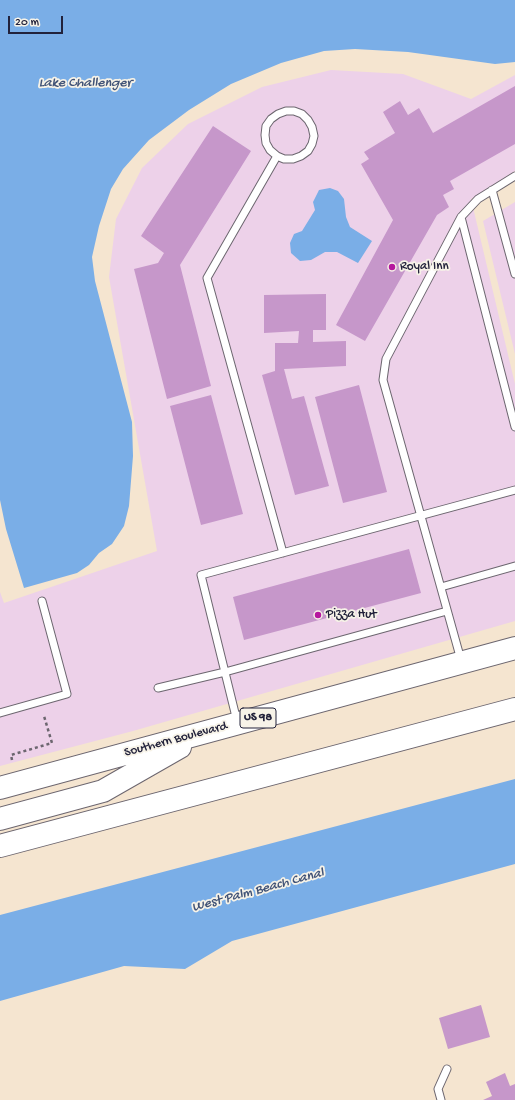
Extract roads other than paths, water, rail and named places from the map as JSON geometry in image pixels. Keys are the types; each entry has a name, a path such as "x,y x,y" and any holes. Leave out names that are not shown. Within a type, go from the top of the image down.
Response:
{"highway":[{"name":"Southern Boulevard","path":"0,788 515,648"},
{"path":"0,846 515,709"},
{"path":"0,819 103,791 209,731"}],"lane":[{"path":"286,111 294,111 302,114 312,127 314,136 308,151 293,159 284,159 277,156 270,150 266,143 266,126 274,116 286,111"},
{"path":"277,156 207,278 283,553"},
{"path":"462,662 383,380 386,359 461,217 478,199 515,176"},
{"path":"492,190 515,274"},
{"path":"461,217 515,427"},
{"path":"237,723 201,575 515,490"},
{"path":"441,587 515,566"},
{"path":"0,714 67,694 42,601"},
{"path":"158,688 225,672 447,611"},
{"path":"441,1100 438,1089 447,1069"}],"water":[{"name":"Lake Challenger","path":"0,0 515,0 515,62 495,64 408,52 355,49 324,51 281,63 231,84 189,110 149,140 123,169 111,189 99,226 92,257 95,281 132,422 133,456 129,506 124,526 112,544 99,553 89,565 77,573 24,588 6,529 0,500"},
{"path":"330,188 338,191 344,199 346,217 350,227 372,241 358,263 337,252 325,252 311,260 300,261 291,253 290,243 294,234 302,231 315,210 313,202 319,190"},
{"name":"West Palm Beach Canal","path":"515,779 515,864 232,941 185,969 124,966 0,1001 0,915"}],"place":[{"name":"Royal Inn","path":"392,267"},
{"name":"Pizza Hut","path":"318,615"}]}
